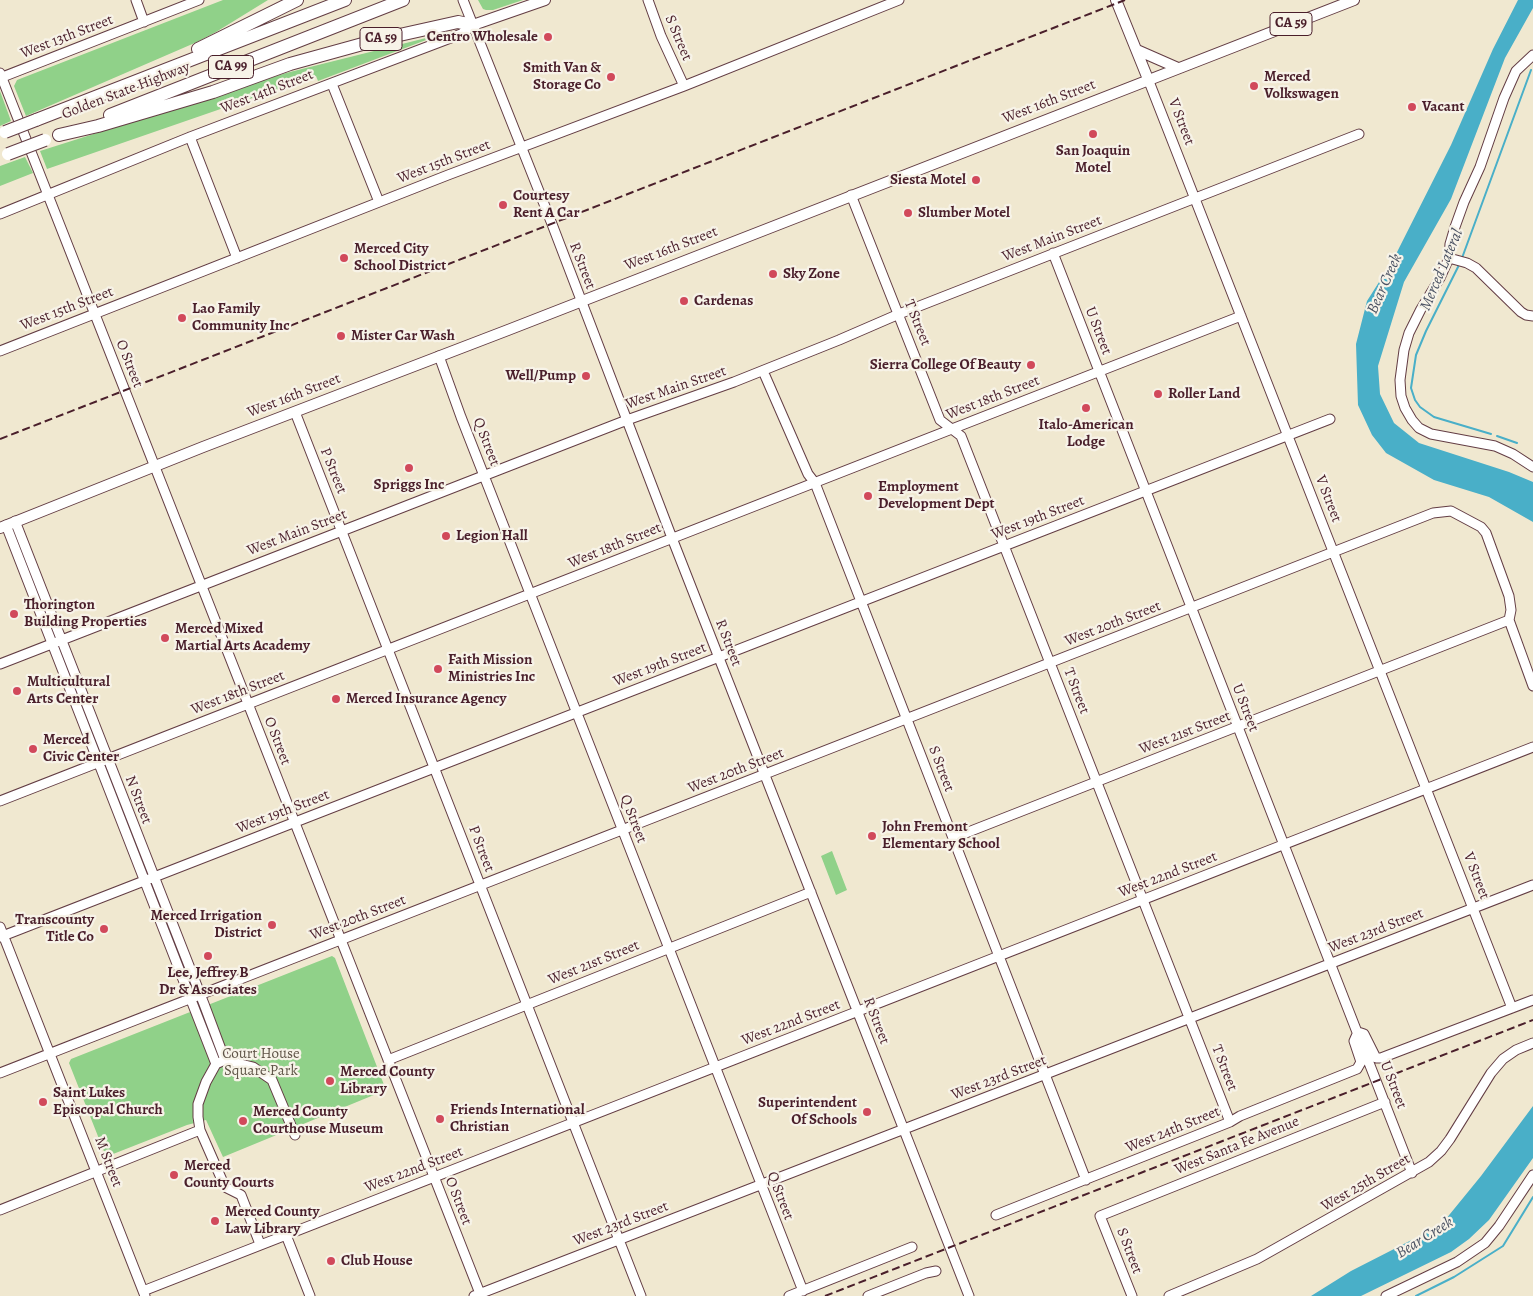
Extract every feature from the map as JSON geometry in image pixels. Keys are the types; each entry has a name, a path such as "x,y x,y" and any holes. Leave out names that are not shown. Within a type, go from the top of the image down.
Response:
{"highway":[{"path":"86,101 114,85 214,41 297,0"},
{"name":"Golden State Highway","path":"3,133 345,0"},
{"name":"Golden State Highway","path":"4,156 402,0"},
{"name":"CA 59","path":"59,135 213,92 290,64 377,40 458,22 473,24"}],"main road":[{"name":"West 14th Street","path":"473,24 545,0"},
{"name":"V Street","path":"1116,0 1148,79"},
{"name":"West 16th Street","path":"7,525 154,466 1354,0"},
{"path":"1137,50 1178,68"}],"street":[{"path":"136,0 144,22"},
{"name":"West 13th Street","path":"1,76 199,0"},
{"name":"R Street","path":"463,0 969,1296"},
{"name":"S Street","path":"648,0 661,36 684,86"},
{"name":"West 15th Street","path":"0,351 378,202 684,86 899,0"},
{"name":"West 14th Street","path":"0,214 190,137 461,34 473,24"},
{"path":"1533,55 1516,71 1504,98 1480,168 1455,227 1450,244 1453,258 1421,308 1409,333 1404,350 1400,380 1401,396 1405,408 1412,420 1425,431 1431,434 1495,446 1513,454 1530,465 1533,454"},
{"name":"O Street","path":"1,76 434,1177 478,1295"},
{"name":"V Street","path":"1148,79 1512,1008"},
{"path":"332,84 378,202"},
{"name":"West Main Street","path":"0,664 627,420 763,371 898,314 1359,134"},
{"path":"190,137 236,258"},
{"name":"T Street","path":"851,195 940,420 961,436 1230,1122"},
{"name":"U Street","path":"1053,254 1412,1173"},
{"path":"1453,258 1467,262 1481,272 1521,312 1532,317"},
{"name":"West 18th Street","path":"0,801 1241,316"},
{"name":"Q Street","path":"439,356 530,594 803,1291"},
{"name":"S Street","path":"763,371 804,466 815,483 1086,1180"},
{"name":"P Street","path":"295,412 641,1296"},
{"name":"West 19th Street","path":"2,936 1330,419"},
{"name":"West 20th Street","path":"0,1073 1442,511 1451,511 1481,527 1486,534 1509,596 1511,610 1509,620"},
{"name":"N Street","path":"7,525 61,640 225,1060"},
{"name":"N Street","path":"7,525 216,1064"},
{"path":"1509,620 1529,662 1533,686"},
{"name":"West 21st Street","path":"954,838 1509,620"},
{"name":"West 22nd Street","path":"144,1293 260,1244 1533,747"},
{"name":"West 23rd Street","path":"478,1295 1533,885"},
{"name":"West 21st Street","path":"388,1060 810,892"},
{"name":"M Street","path":"0,926 2,936 144,1293"},
{"path":"1358,1032 1364,1034 1376,1058 1381,1058 1533,1000"},
{"name":"West 24th Street","path":"996,1215 1230,1122 1240,1116 1357,1069 1361,1062 1354,1042 1358,1032"},
{"name":"West 25th Street","path":"1169,1296 1257,1259 1429,1162 1441,1152 1491,1073 1503,1059 1533,1042"},
{"path":"260,1244 241,1195 226,1187 200,1130 198,1104 206,1082 216,1064 225,1060 253,1067 272,1080 294,1136"},
{"name":"West Santa Fe Avenue","path":"1100,1216 1385,1102"},
{"path":"0,1210 200,1130"},
{"path":"1386,1296 1457,1262 1480,1247 1492,1236 1533,1175"},
{"name":"S Street","path":"1100,1216 1132,1296"},
{"path":"286,1235 310,1296"},
{"path":"789,1296 912,1247"},
{"path":"868,1296 926,1273 936,1271"}],"green space":[{"path":"223,0 268,0 197,42 26,116 14,86 17,80"},
{"path":"478,0 523,0 493,10 486,10 483,9"},
{"path":"442,34 318,81 316,76 47,169 40,151 286,73"},
{"path":"0,91 11,121 0,126"},
{"path":"25,157 33,173 0,186 0,166"},
{"path":"832,851 847,890 836,895 821,856"},
{"name":"Court House Square Park","path":"332,956 335,958 386,1090 223,1157 206,1120 187,1125 108,1156 105,1154 69,1063 71,1059"}],"water":[{"name":"Bear Creek","path":"1518,0 1533,0 1533,8 1505,58 1451,199 1404,282 1378,366 1380,394 1394,423 1419,443 1509,472 1533,482 1533,522 1489,497 1434,480 1386,453 1372,435 1358,405 1356,344 1367,301 1393,260 1451,145 1493,49"},
{"name":"Bear Creek","path":"1533,1106 1533,1158 1489,1220 1469,1239 1451,1252 1361,1296 1311,1296 1351,1271 1441,1225 1481,1176"}],"waterway":[{"name":"Merced Lateral","path":"1462,258 1531,70"},
{"name":"Merced Lateral","path":"1459,265 1416,355 1411,388 1415,400 1420,407 1434,417 1491,434"},
{"name":"Merced Lateral","path":"1497,436 1517,443"},
{"name":"Merced Lateral","path":"1416,1296 1454,1277 1503,1246 1533,1197"}],"railway":[{"path":"0,439 1125,0"},
{"path":"825,1296 1533,1020"}],"place":[{"name":"Centro Wholesale","path":"548,37"},
{"name":"Smith Van & Storage Co","path":"611,77"},
{"name":"Merced Volkswagen","path":"1254,86"},
{"name":"Vacant","path":"1412,107"},
{"name":"San Joaquin Motel","path":"1093,134"},
{"name":"Siesta Motel","path":"976,180"},
{"name":"Courtesy Rent A Car","path":"503,205"},
{"name":"Slumber Motel","path":"908,213"},
{"name":"Merced City School District","path":"344,258"},
{"name":"Sky Zone","path":"773,274"},
{"name":"Cardenas","path":"684,301"},
{"name":"Lao Family Community Inc","path":"182,318"},
{"name":"Mister Car Wash","path":"341,336"},
{"name":"Sierra College Of Beauty","path":"1031,365"},
{"name":"Well/Pump","path":"586,376"},
{"name":"Roller Land","path":"1158,394"},
{"name":"Italo-American Lodge","path":"1086,408"},
{"name":"Spriggs Inc","path":"409,468"},
{"name":"Employment Development Dept","path":"868,496"},
{"name":"Legion Hall","path":"446,536"},
{"name":"Thorington Building Properties","path":"14,614"},
{"name":"Merced Mixed Martial Arts Academy","path":"165,638"},
{"name":"Faith Mission Ministries Inc","path":"438,669"},
{"name":"Multicultural Arts Center","path":"17,691"},
{"name":"Merced Insurance Agency","path":"336,699"},
{"name":"Merced Civic Center","path":"33,749"},
{"name":"John Fremont Elementary School","path":"872,836"},
{"name":"Merced Irrigation District","path":"272,925"},
{"name":"Transcounty Title Co","path":"104,929"},
{"name":"Lee, Jeffrey B Dr & Associates","path":"208,956"},
{"name":"Merced County Library","path":"330,1081"},
{"name":"Saint Lukes Episcopal Church","path":"43,1102"},
{"name":"Superintendent Of Schools","path":"867,1112"},
{"name":"Friends International Christian","path":"440,1119"},
{"name":"Merced County Courthouse Museum","path":"243,1121"},
{"name":"Merced County Courts","path":"174,1175"},
{"name":"Merced County Law Library","path":"215,1221"},
{"name":"Club House","path":"331,1261"}]}
